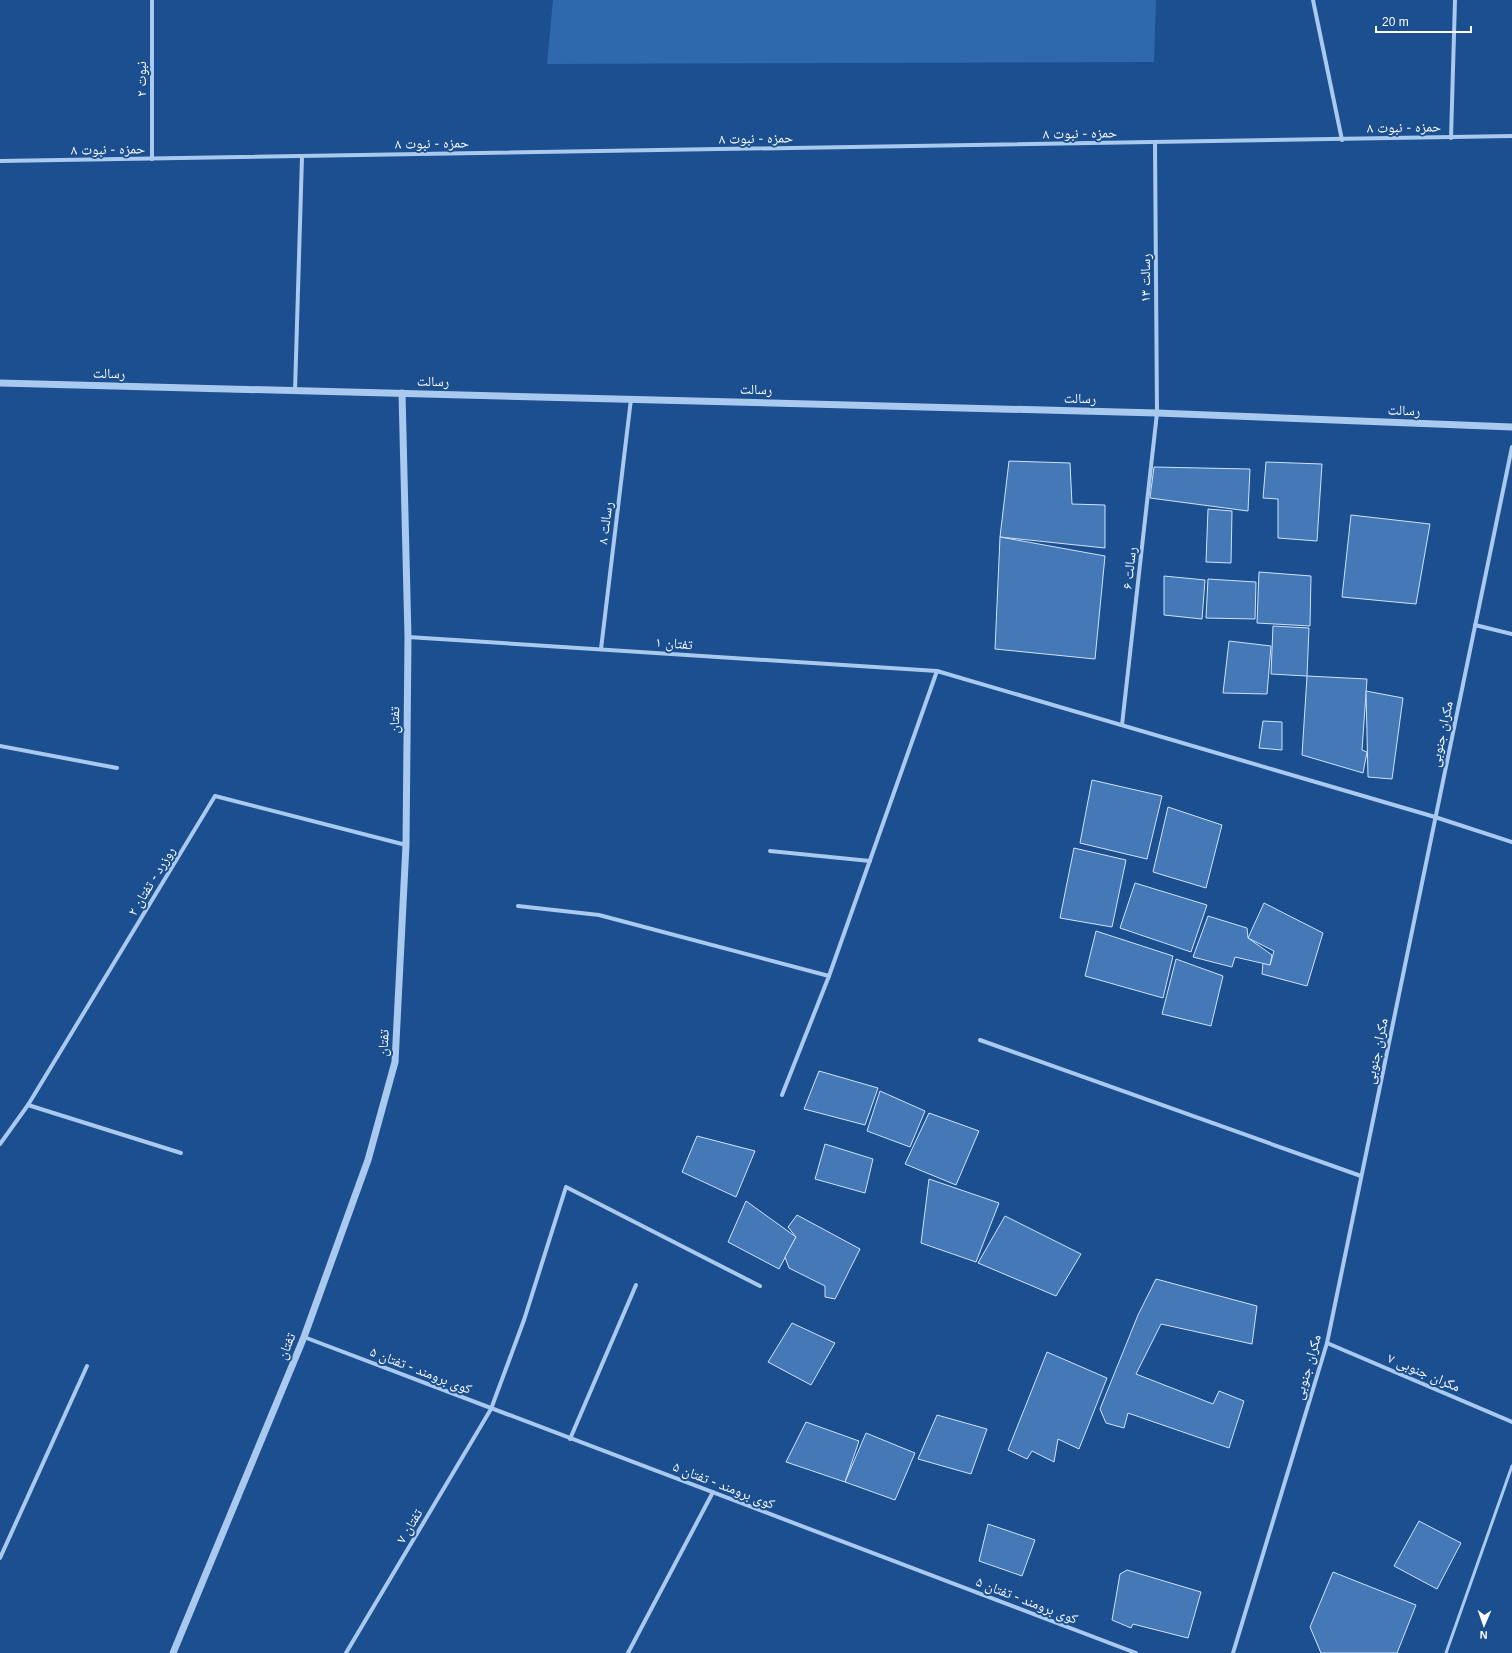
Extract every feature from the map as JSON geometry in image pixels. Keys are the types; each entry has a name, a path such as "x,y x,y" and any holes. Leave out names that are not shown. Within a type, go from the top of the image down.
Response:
{"street":[{"name":"نبوت ۲","path":"152,0 152,159"},
{"path":"1313,0 1342,140"},
{"path":"1451,138 1455,0"},
{"name":"حمزه - نبوت ۸","path":"0,161 1512,136"},
{"name":"رسالت ۱۳","path":"1156,142 1157,413"},
{"path":"295,391 302,157"},
{"name":"رسالت","path":"0,383 1157,413 1512,427"},
{"name":"تفتان","path":"173,1653 304,1337 368,1160 395,1062 406,845 408,637 402,393"},
{"name":"رسالت ۸","path":"601,649 631,399"},
{"name":"رسالت ۶","path":"1122,725 1157,413"},
{"name":"مکران جنوبی","path":"1233,1653 1326,1343 1512,447"},
{"path":"1475,626 1512,634"},
{"name":"تفتان ۱","path":"408,637 938,671 1435,817 1512,842"},
{"path":"782,1095 829,976 938,671"},
{"path":"0,746 117,768"},
{"name":"روزرد - تفتان ۲","path":"0,1144 28,1105 215,796 406,845"},
{"path":"770,851 870,861"},
{"path":"518,906 599,915 829,976"},
{"path":"980,1040 1361,1176"},
{"path":"28,1105 181,1153"},
{"name":"تفتان ۷","path":"346,1653 491,1409 524,1320 566,1187 760,1286"},
{"path":"570,1439 636,1285"},
{"name":"کوی برومند - تفتان ۵","path":"304,1337 1136,1653"},
{"name":"مکران جنوبی ۷","path":"1326,1343 1512,1422"},
{"path":"0,1558 87,1366"},
{"path":"628,1653 713,1492"}],"lane":[{"path":"1446,1653 1512,1466"}],"shaded area":[{"path":"553,0 1156,0 1154,62 547,64"}],"building":[{"path":"1009,461 1070,463 1072,504 1105,505 1105,548 1000,537"},
{"path":"1266,462 1322,464 1317,541 1278,538 1278,499 1263,498"},
{"path":"1154,467 1250,469 1248,511 1150,498"},
{"path":"1208,509 1232,511 1231,563 1206,562"},
{"path":"1351,515 1430,524 1416,604 1342,597"},
{"path":"1000,537 1105,556 1095,659 995,649"},
{"path":"1259,572 1311,576 1310,626 1257,623"},
{"path":"1164,576 1205,580 1202,619 1164,615"},
{"path":"1208,579 1256,582 1255,619 1206,618"},
{"path":"1273,626 1309,628 1307,676 1271,674"},
{"path":"1229,641 1271,646 1267,694 1223,693"},
{"path":"1307,676 1367,679 1362,750 1367,752 1363,773 1302,755"},
{"path":"1366,691 1403,698 1392,779 1368,777"},
{"path":"1263,721 1282,722 1282,750 1259,748"},
{"path":"1092,780 1162,796 1147,859 1080,843"},
{"path":"1168,807 1222,825 1206,888 1153,872"},
{"path":"1074,848 1126,860 1112,927 1060,918"},
{"path":"1135,883 1207,905 1191,952 1120,928"},
{"path":"1264,903 1323,933 1307,986 1262,974 1263,963 1270,965 1274,951 1248,938"},
{"path":"1208,916 1247,928 1248,938 1272,955 1270,965 1235,957 1232,967 1193,957"},
{"path":"1096,931 1173,956 1163,998 1085,976"},
{"path":"1176,959 1223,976 1211,1026 1162,1014"},
{"path":"819,1071 878,1088 865,1125 804,1109"},
{"path":"880,1091 925,1111 910,1147 867,1131"},
{"path":"929,1113 979,1131 956,1185 905,1164"},
{"path":"697,1136 755,1151 736,1197 682,1172"},
{"path":"825,1144 873,1159 865,1193 815,1179"},
{"path":"929,1179 999,1203 976,1262 921,1243"},
{"path":"746,1201 796,1237 779,1269 728,1242"},
{"path":"797,1215 860,1249 835,1299 825,1297 825,1286 789,1268 785,1257 796,1237 788,1227"},
{"path":"1005,1216 1081,1254 1056,1296 978,1263"},
{"path":"1156,1279 1257,1306 1252,1344 1161,1324 1136,1374 1213,1404 1219,1391 1244,1401 1229,1448 1128,1413 1124,1428 1106,1423 1100,1409 1138,1315"},
{"path":"792,1323 835,1343 811,1385 768,1362"},
{"path":"1047,1352 1107,1378 1079,1449 1058,1439 1054,1462 1032,1451 1027,1459 1008,1450"},
{"path":"937,1415 987,1429 971,1474 918,1459"},
{"path":"806,1422 859,1441 845,1482 786,1462"},
{"path":"866,1433 915,1453 895,1500 845,1482"},
{"path":"1419,1521 1461,1543 1437,1589 1394,1566"},
{"path":"988,1524 1035,1540 1022,1576 979,1561"},
{"path":"1127,1570 1201,1592 1188,1638 1133,1624 1131,1628 1112,1620 1120,1574"},
{"path":"1333,1572 1416,1605 1397,1653 1321,1653 1310,1627"}]}
